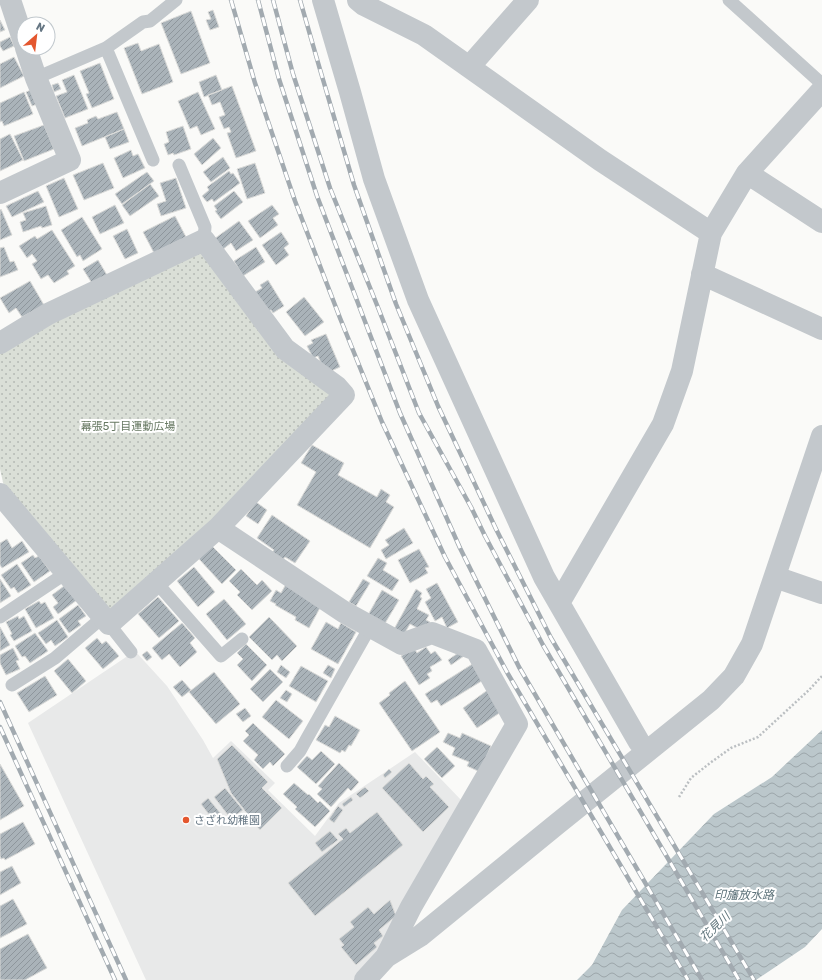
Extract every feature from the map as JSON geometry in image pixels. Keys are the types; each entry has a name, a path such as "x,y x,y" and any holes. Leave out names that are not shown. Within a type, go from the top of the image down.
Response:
{"street":[{"path":"10,0 16,18"},
{"path":"323,0 374,179 418,300 544,577 639,742"},
{"path":"358,0 364,5 424,35 600,160 711,233"},
{"path":"469,67 525,1"},
{"path":"0,193 70,160 36,78 29,56"},
{"path":"559,603 663,424 682,371 711,233 747,173 822,90"},
{"path":"747,173 822,222"},
{"path":"0,343 48,314 204,240 285,349 337,386 344,396 218,528 156,582 106,621 0,494"},
{"path":"702,274 822,329"},
{"path":"364,980 386,957 420,936 711,700 734,676 752,644 822,436"},
{"path":"218,528 344,612 402,644 432,633 476,650 517,724 411,907 386,957"},
{"path":"775,577 822,594"}],"lane":[{"path":"36,78 106,48 143,22 150,21 176,0"},
{"path":"729,0 822,84"},
{"path":"106,48 153,160"},
{"path":"179,165 204,227 204,240"},
{"path":"0,617 66,573"},
{"path":"156,582 221,656 242,639"},
{"path":"12,685 55,658 106,621 131,652"},
{"path":"287,766 300,750 370,627"}],"path":[{"path":"679,797 691,778 731,748 758,737 810,690 822,676"}],"shaded area":[{"name":"さざれ幼稚園","path":"135,651 167,686 203,740 213,758 231,741 275,783 268,790 315,836 339,803 415,752 463,802 369,967 356,980 146,980 28,723"}],"green space":[{"name":"幕張5丁目運動広場","path":"194,250 204,254 332,391 331,401 207,530 114,611 106,610 5,491 0,469 0,350"}],"water":[{"name":"印旛放水路","path":"822,730 822,929 805,947 756,980 577,980 592,965 622,910 714,814 772,777"}],"building":[{"path":"213,10 219,27 210,30 206,20 211,19 208,12"},
{"path":"191,11 210,63 181,74 161,23"},
{"path":"0,20 5,30 0,32"},
{"path":"10,37 14,46 3,51 0,46 0,42"},
{"path":"138,43 141,51 159,44 173,82 142,94 124,48"},
{"path":"14,57 24,76 0,88 0,64"},
{"path":"100,63 114,99 92,108 86,94 89,93 80,71"},
{"path":"74,75 88,109 65,118 56,96 67,92 62,80"},
{"path":"216,75 222,90 204,97 199,82"},
{"path":"58,83 61,89 54,92 52,85"},
{"path":"232,86 256,151 236,158 227,133 231,132 229,127 224,129 219,117 225,115 220,102 212,105 208,95"},
{"path":"31,90 37,104 32,106 26,92"},
{"path":"24,92 33,114 4,126 2,121 0,122 0,103"},
{"path":"198,92 215,129 201,135 197,126 190,129 178,101"},
{"path":"117,112 124,129 82,146 75,128 88,123 87,120 96,116 98,119"},
{"path":"44,125 54,149 24,161 14,136"},
{"path":"183,126 191,149 174,155 173,153 168,155 164,144 169,142 166,132"},
{"path":"124,129 129,142 110,149 105,137"},
{"path":"10,134 23,160 0,171 0,139"},
{"path":"213,138 221,148 202,165 194,154"},
{"path":"131,150 133,156 138,154 145,168 123,178 114,158"},
{"path":"223,157 230,168 211,182 203,172"},
{"path":"103,163 114,188 84,200 73,175"},
{"path":"255,163 265,193 247,199 237,169"},
{"path":"229,171 231,174 233,173 240,183 214,202 212,199 207,202 202,196 209,190 207,187"},
{"path":"147,172 154,181 122,204 115,194"},
{"path":"64,178 78,209 59,217 46,186"},
{"path":"176,178 186,208 161,216 157,204 166,201 160,183"},
{"path":"150,184 159,196 130,216 122,205"},
{"path":"38,191 44,202 12,217 6,206"},
{"path":"234,191 243,202 221,219 215,211 217,210 214,206"},
{"path":"115,205 124,223 100,234 92,217"},
{"path":"272,205 279,214 273,218 278,225 260,238 248,221"},
{"path":"46,206 52,225 42,228 41,226 23,232 20,222 26,220 23,213"},
{"path":"1,209 12,235 0,240 0,210"},
{"path":"175,216 186,237 154,253 143,232"},
{"path":"82,217 102,249 83,261 80,255 77,257 61,230"},
{"path":"239,221 253,240 236,251 231,243 222,250 214,239"},
{"path":"127,229 138,253 125,259 113,236"},
{"path":"52,230 75,266 67,271 69,274 54,283 48,275 41,279 32,264 37,261 32,254 27,258 19,246 35,236 37,239"},
{"path":"281,232 289,244 284,248 289,255 276,265 262,245"},
{"path":"4,247 10,262 14,261 18,270 0,277 0,248"},
{"path":"256,247 265,262 243,276 234,261"},
{"path":"98,260 107,275 93,285 83,269"},
{"path":"268,280 284,306 273,313 271,310 267,311 255,292 262,288 260,285"},
{"path":"30,281 44,305 22,317 16,308 9,313 0,298"},
{"path":"304,297 324,322 305,336 286,312"},
{"path":"326,334 340,367 329,372 323,368 318,356 313,358 307,346 313,343 311,340"},
{"path":"312,445 344,463 338,475 377,497 381,489 390,495 386,502 394,507 370,548 297,505 316,472 301,463"},
{"path":"256,502 267,510 258,524 246,516"},
{"path":"272,515 310,541 295,563 285,557 282,561 271,554 274,550 257,538"},
{"path":"404,528 413,543 386,559 381,550 389,545 385,540"},
{"path":"7,539 12,548 22,541 29,552 2,568 0,565 0,543"},
{"path":"212,546 236,570 222,584 199,559"},
{"path":"419,549 429,567 425,568 428,573 410,583 398,560"},
{"path":"33,555 35,558 39,556 50,571 34,582 21,563"},
{"path":"378,558 387,563 383,570 399,580 392,591 367,576"},
{"path":"17,564 31,585 18,593 14,587 11,589 1,575"},
{"path":"194,567 215,592 198,607 177,581"},
{"path":"241,569 257,585 262,580 272,591 252,610 237,595 240,592 229,581"},
{"path":"0,579 11,596 0,603"},
{"path":"363,579 370,583 356,606 349,602"},
{"path":"437,583 458,622 447,628 442,617 435,621 425,602 431,598 426,589"},
{"path":"286,584 321,606 309,628 295,620 296,617 270,601 276,590 281,593"},
{"path":"64,586 77,600 58,614 53,607 58,603 52,595"},
{"path":"416,589 422,593 420,597 422,598 417,609 429,615 426,620 430,622 425,631 410,624 403,636 393,631"},
{"path":"382,590 399,600 384,625 368,615"},
{"path":"158,597 179,621 159,638 138,614"},
{"path":"224,599 246,624 227,640 206,614"},
{"path":"39,601 41,604 45,602 54,618 36,628 25,609"},
{"path":"78,605 86,616 78,621 81,625 69,633 59,619"},
{"path":"18,616 19,619 24,616 32,631 14,641 10,635 12,634 6,622"},
{"path":"269,617 297,646 282,661 277,655 272,660 249,637"},
{"path":"57,620 68,637 55,646 51,640 46,644 38,633"},
{"path":"326,622 338,629 341,623 356,632 338,664 311,649"},
{"path":"182,623 195,638 190,643 197,652 180,667 169,654 162,660 152,648"},
{"path":"0,627 10,645 0,651"},
{"path":"35,633 48,651 30,663 25,656 22,657 15,646"},
{"path":"97,638 102,644 106,641 119,656 103,669 85,648"},
{"path":"246,644 267,665 252,681 237,665 243,659 237,653"},
{"path":"426,647 431,654 435,651 442,660 430,667 432,671 427,674 430,678 419,685 401,656 414,648 417,653"},
{"path":"13,648 19,660 16,661 20,669 6,675 0,663 0,655"},
{"path":"147,651 152,657 147,661 142,655"},
{"path":"461,651 464,656 451,665 448,660"},
{"path":"68,659 86,681 72,693 54,671"},
{"path":"474,663 485,679 441,706 437,700 431,703 425,694"},
{"path":"281,665 290,672 286,678 277,672"},
{"path":"328,665 335,669 331,678 323,673"},
{"path":"301,666 328,681 316,702 289,686"},
{"path":"270,669 283,682 263,702 250,689"},
{"path":"214,672 240,704 216,724 189,692"},
{"path":"45,676 57,695 29,712 17,693"},
{"path":"182,680 191,690 182,697 173,687"},
{"path":"405,681 440,732 412,751 379,703"},
{"path":"489,689 504,710 477,728 463,708"},
{"path":"286,690 292,694 287,702 280,698"},
{"path":"276,700 303,721 289,739 262,717"},
{"path":"245,708 251,716 243,722 236,714"},
{"path":"335,716 360,730 351,746 349,745 345,752 342,750 340,753 316,740 325,725 329,727"},
{"path":"253,723 285,754 273,766 270,762 263,769 254,760 258,755 243,741 249,735 245,731"},
{"path":"448,733 460,738 462,733 491,746 480,772 467,766 469,762 452,755 455,748 443,742"},
{"path":"232,745 268,782 262,788 282,808 260,830 231,793 217,759"},
{"path":"437,747 455,766 442,778 424,759"},
{"path":"321,751 335,764 316,784 297,767 307,756 312,760"},
{"path":"339,763 359,782 351,791 348,788 331,807 317,794 322,789 318,786"},
{"path":"409,763 423,779 426,776 434,784 430,787 449,807 423,832 382,788"},
{"path":"0,764 24,806 0,820"},
{"path":"389,769 392,772 385,778 383,775"},
{"path":"294,783 318,803 320,801 330,811 315,827 295,809 297,807 283,794"},
{"path":"365,787 369,791 360,798 356,794"},
{"path":"225,788 243,810 231,819 214,797"},
{"path":"351,797 353,800 344,807 342,804"},
{"path":"208,798 221,814 213,820 201,804"},
{"path":"338,806 343,810 334,823 329,819"},
{"path":"377,812 403,845 315,916 288,883 343,839 338,834 346,828 350,833"},
{"path":"23,822 35,844 5,860 4,858 1,859 0,834"},
{"path":"330,831 338,840 322,852 315,843"},
{"path":"12,866 21,883 0,895 0,872"},
{"path":"13,899 27,924 0,938 0,906"},
{"path":"390,900 396,916 379,930 383,936 374,943 377,947 356,965 341,947 344,945 339,939 354,927 350,922 368,907 374,914"},
{"path":"28,934 47,968 25,980 0,980 0,949"}],"railway":[{"path":"231,0 255,83 295,201 382,422 445,557 508,674 688,980"},
{"path":"258,0 279,79 317,196 400,413 460,548 519,667 702,980"},
{"path":"273,0 293,74 330,188 419,413 471,507 543,645 739,980"},
{"path":"300,0 354,185 396,304 438,406 496,529 551,638 754,980"},
{"path":"0,702 126,980"},
{"path":"0,727 115,980"}],"place":[{"name":"さざれ幼稚園","path":"186,820"}],"water label":[{"name":"花見川","path":"715,927"}]}
